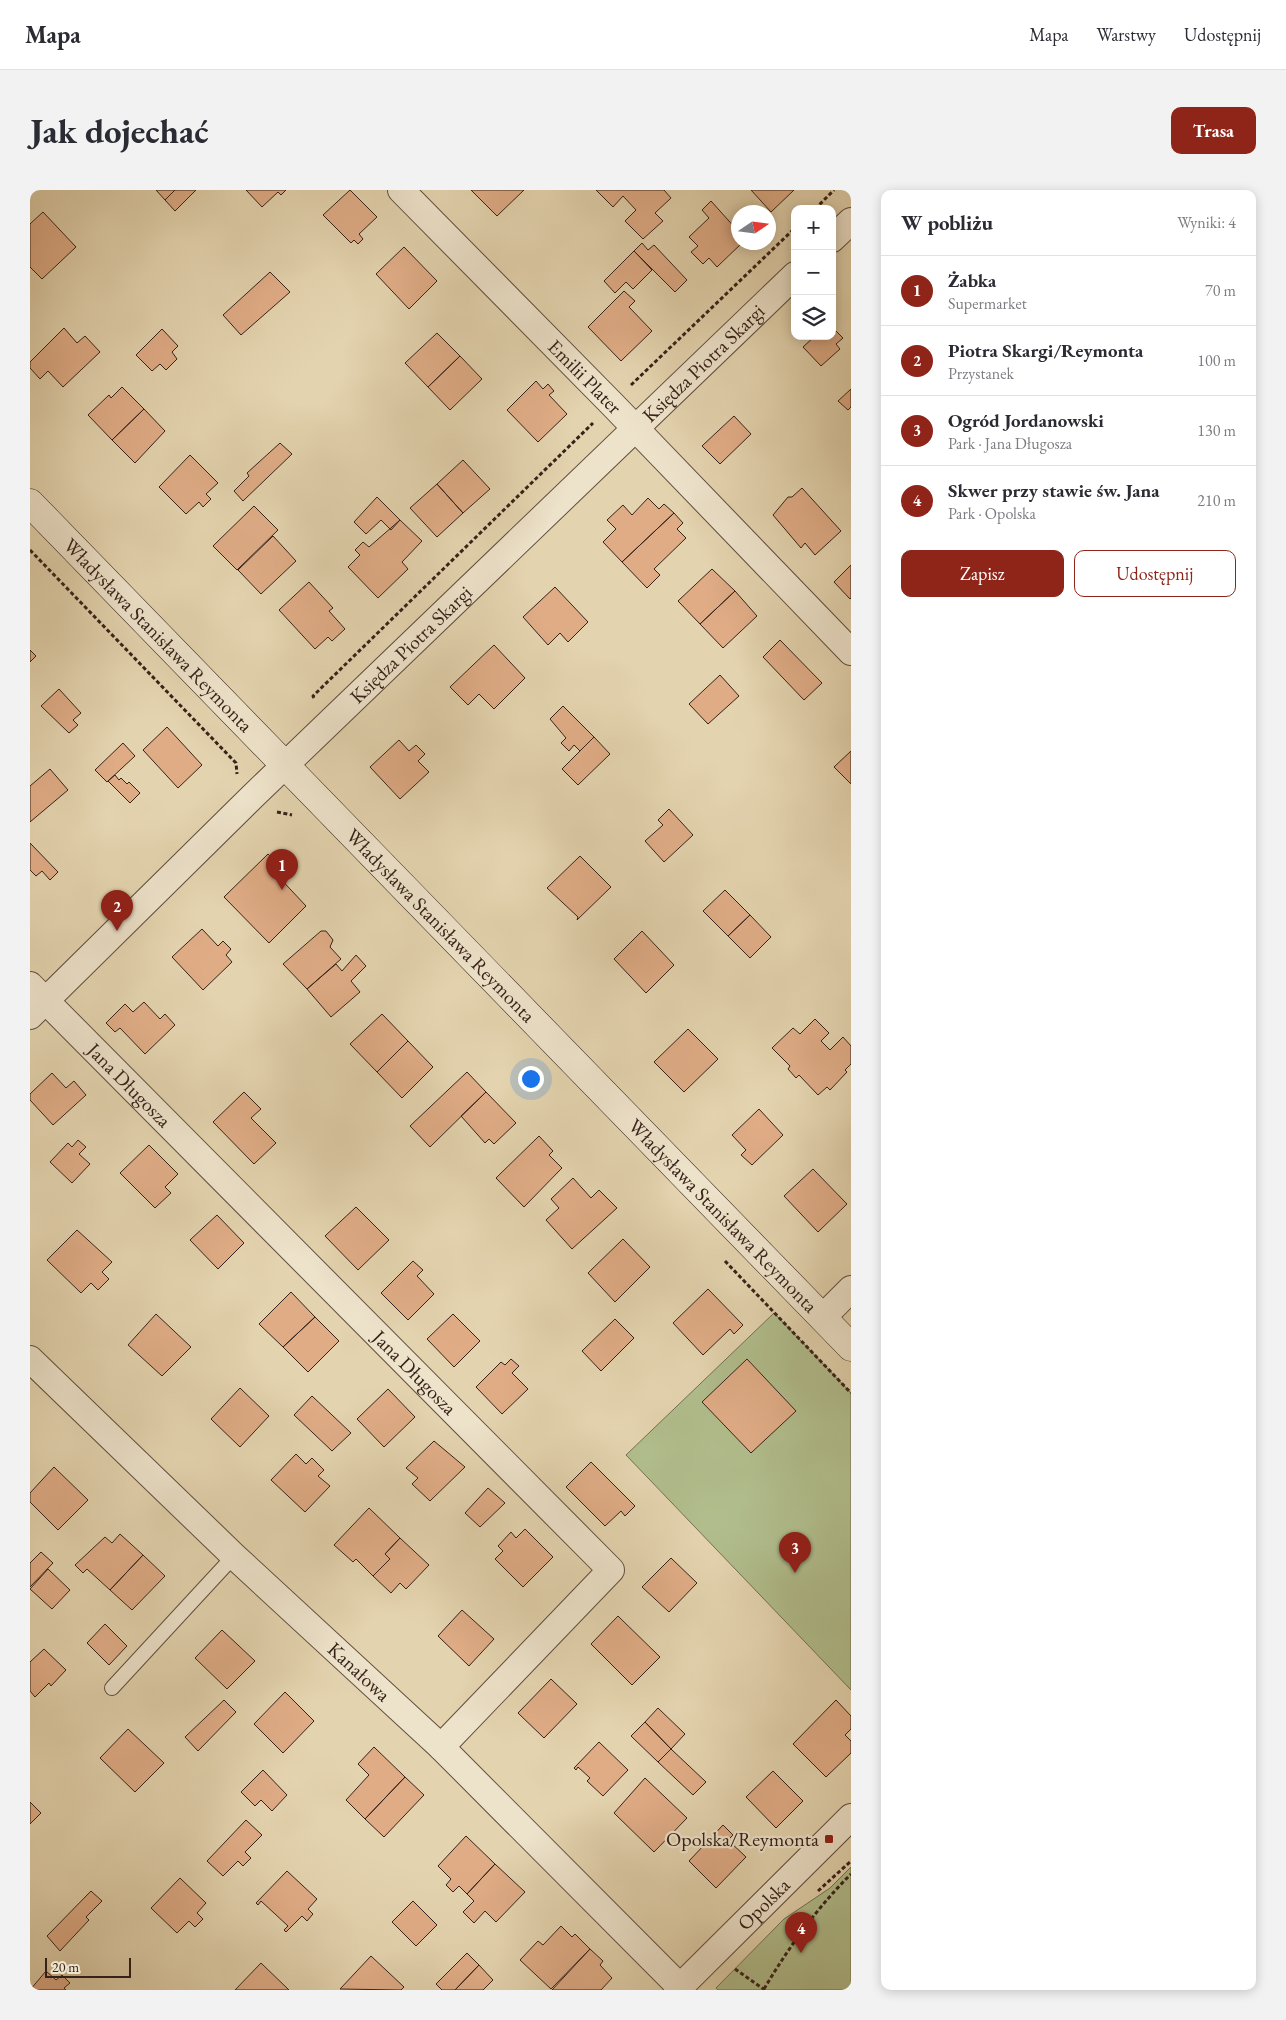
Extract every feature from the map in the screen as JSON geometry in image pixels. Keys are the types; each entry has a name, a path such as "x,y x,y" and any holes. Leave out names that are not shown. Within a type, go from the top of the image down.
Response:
{"main road":[{"name":"Władysława Stanisława Reymonta","path":"30,503 286,764 851,1347"}],"street":[{"name":"Emilii Plater","path":"401,190 612,404 851,652"},
{"path":"836,235 851,221"},
{"name":"Księdza Piotra Skargi","path":"35,1001 286,764 791,279"},
{"name":"Jana Długosza","path":"35,1001 611,1570 441,1747"},
{"path":"823,1317 851,1289"},
{"name":"Kanałowa","path":"30,1359 234,1556 441,1747 680,1989"},
{"name":"Opolska","path":"680,1989 851,1817"}],"lane":[{"path":"112,1688 234,1556"}],"path":[{"path":"819,205 834,190"},
{"path":"313,696 791,232"},
{"path":"30,550 236,763 237,779"},
{"path":"774,1313 851,1393"},
{"path":"730,1966 765,1989 788,1948 829,1897 851,1874"}],"green space":[{"path":"774,1313 851,1393 851,1690 626,1455"},
{"path":"851,1867 851,1990 718,1990 716,1988 784,1919 830,1888"}],"building":[{"path":"156,190 175,190 165,200"},
{"path":"175,190 196,190 175,211 165,200"},
{"path":"246,190 286,190 281,195 278,192 262,207"},
{"path":"350,190 377,217 359,234 363,239 358,244 354,240 351,243 323,215"},
{"path":"471,190 524,190 497,216"},
{"path":"596,190 664,190 671,198 655,213 663,221 643,239 625,221 636,210 623,196 613,207"},
{"path":"751,190 794,190 776,207 776,205 765,205"},
{"path":"711,201 731,223 731,250 735,250 717,267 709,258 703,264 691,252 698,246 689,237 709,218 702,210"},
{"path":"43,212 76,247 42,279 30,267 30,224"},
{"path":"642,243 648,250 654,245 687,280 675,292 634,251"},
{"path":"404,247 437,281 409,309 376,274"},
{"path":"634,251 652,270 633,289 626,282 615,293 604,281"},
{"path":"270,272 290,292 241,335 223,315"},
{"path":"624,291 635,301 629,307 652,331 621,361 588,327"},
{"path":"64,328 77,343 85,336 100,352 63,387 48,371 40,379 30,368 30,362"},
{"path":"162,329 178,346 172,352 177,359 166,370 160,364 152,371 136,355"},
{"path":"836,331 843,338 836,344 840,349 821,366 803,347 811,340 836,340"},
{"path":"437,333 460,356 428,387 405,363"},
{"path":"460,356 482,379 450,410 428,387"},
{"path":"536,381 543,389 548,384 554,391 549,395 567,414 538,442 507,410"},
{"path":"122,387 144,409 112,440 88,415 109,395 111,398"},
{"path":"851,389 851,407 848,410 838,401"},
{"path":"144,409 165,431 135,463 112,440"},
{"path":"734,416 751,434 720,464 702,446"},
{"path":"280,443 292,454 243,501 234,491 249,476 247,473"},
{"path":"190,455 218,483 206,494 211,499 203,507 199,502 186,514 159,487"},
{"path":"463,460 490,489 463,513 437,484"},
{"path":"437,484 463,513 437,537 410,508"},
{"path":"802,488 841,531 815,555 805,543 801,548 773,515 788,497 792,497"},
{"path":"377,497 400,520 391,530 381,520 366,534 354,522"},
{"path":"648,498 659,509 664,504 674,513 622,562 603,542 616,529 607,520 623,505 632,515"},
{"path":"254,506 278,530 237,570 213,546"},
{"path":"674,513 683,523 677,529 686,538 654,569 660,575 647,588 622,562"},
{"path":"400,520 422,541 402,562 408,569 378,598 348,567 360,555 355,550 363,542 369,547"},
{"path":"273,536 296,561 261,594 238,570"},
{"path":"851,565 851,598 850,599 834,582"},
{"path":"712,569 735,591 700,624 678,601"},
{"path":"309,582 333,608 329,611 345,629 332,641 328,637 315,649 279,610"},
{"path":"555,587 588,622 568,642 560,633 548,645 523,617"},
{"path":"735,591 757,616 723,648 700,624"},
{"path":"780,640 822,683 804,700 763,657"},
{"path":"494,645 525,678 494,709 479,694 468,705 450,687"},
{"path":"30,650 36,656 30,662"},
{"path":"720,675 739,696 708,724 689,704"},
{"path":"59,689 81,713 73,720 78,725 69,733 41,706"},
{"path":"563,706 594,737 580,751 574,745 569,751 561,743 566,738 550,719"},
{"path":"167,727 202,765 178,788 143,750"},
{"path":"594,737 610,754 578,785 562,769"},
{"path":"399,740 409,751 416,745 425,754 418,761 429,772 400,799 370,767"},
{"path":"123,743 135,756 107,782 95,770"},
{"path":"851,751 851,784 834,767"},
{"path":"50,769 68,790 30,822 30,786"},
{"path":"115,775 119,780 121,778 127,784 129,782 140,793 130,803 108,781"},
{"path":"669,809 693,835 664,862 645,841 663,825 658,820"},
{"path":"30,843 58,872 50,880 42,871 36,876 30,870"},
{"path":"268,854 282,868 276,874 306,906 269,943 224,897"},
{"path":"580,856 611,887 577,920 578,917 547,888"},
{"path":"725,890 750,915 728,936 703,911"},
{"path":"750,915 771,937 750,958 728,936"},
{"path":"202,929 218,946 223,941 231,949 226,955 232,962 203,990 172,957"},
{"path":"321,931 326,931 333,940 330,947 341,959 307,989 283,964"},
{"path":"642,931 674,965 646,993 614,959"},
{"path":"356,955 366,966 351,981 360,992 331,1017 307,989 336,964 342,971"},
{"path":"144,1002 160,1019 165,1014 175,1025 145,1054 120,1028 115,1032 106,1023 125,1004 133,1012"},
{"path":"382,1014 408,1041 377,1072 350,1044"},
{"path":"815,1019 829,1033 821,1041 830,1050 843,1037 851,1046 851,1064 845,1070 847,1072 830,1090 827,1087 818,1095 799,1075 796,1078 788,1069 790,1066 772,1048 793,1028 800,1034"},
{"path":"688,1029 718,1059 684,1092 654,1062"},
{"path":"408,1041 433,1067 402,1098 377,1072"},
{"path":"467,1072 486,1092 430,1147 410,1126"},
{"path":"52,1073 66,1088 74,1081 86,1095 53,1125 30,1100 30,1094"},
{"path":"244,1092 261,1109 251,1118 276,1143 254,1164 213,1122"},
{"path":"486,1092 516,1123 494,1144 489,1139 485,1143 461,1116"},
{"path":"759,1109 783,1135 752,1165 741,1155 746,1150 732,1135"},
{"path":"539,1136 553,1151 549,1155 562,1168 524,1207 496,1178"},
{"path":"78,1140 86,1147 79,1154 90,1164 72,1183 50,1162 68,1143 72,1147"},
{"path":"149,1145 178,1174 165,1187 171,1193 155,1208 120,1173"},
{"path":"813,1169 847,1204 818,1232 784,1196"},
{"path":"573,1178 591,1198 599,1190 617,1208 572,1249 546,1220 559,1208 551,1199"},
{"path":"356,1207 389,1240 358,1270 325,1236"},
{"path":"217,1215 244,1243 218,1269 190,1240"},
{"path":"77,1230 112,1262 102,1272 109,1279 98,1290 91,1283 81,1293 47,1260"},
{"path":"623,1239 650,1267 615,1302 588,1273"},
{"path":"413,1261 423,1270 417,1276 434,1294 408,1320 381,1293"},
{"path":"708,1289 743,1325 734,1334 730,1329 703,1355 673,1323"},
{"path":"291,1292 315,1317 283,1347 259,1324"},
{"path":"156,1314 191,1347 162,1376 128,1345"},
{"path":"453,1314 480,1341 454,1367 427,1339"},
{"path":"315,1317 339,1341 308,1372 283,1347"},
{"path":"615,1319 634,1338 601,1371 582,1351"},
{"path":"511,1359 519,1366 512,1373 528,1389 502,1414 476,1387 501,1362 505,1365"},
{"path":"747,1359 796,1411 751,1453 702,1402"},
{"path":"240,1388 269,1416 240,1447 211,1419"},
{"path":"388,1389 415,1417 384,1447 357,1419"},
{"path":"312,1396 351,1433 332,1451 294,1415"},
{"path":"434,1441 465,1467 430,1501 412,1484 418,1478 406,1468"},
{"path":"296,1454 306,1464 312,1458 324,1470 318,1476 330,1486 305,1512 271,1480"},
{"path":"591,1462 635,1506 625,1516 621,1511 605,1526 566,1487"},
{"path":"54,1467 88,1500 58,1530 30,1502 30,1493"},
{"path":"488,1488 505,1503 480,1527 465,1513"},
{"path":"369,1508 400,1538 385,1554 390,1559 373,1576 356,1559 353,1562 334,1545"},
{"path":"525,1529 553,1557 523,1587 495,1559 503,1551 498,1546 511,1532 516,1538"},
{"path":"120,1534 143,1555 110,1590 87,1569 83,1573 75,1565 105,1537 112,1543"},
{"path":"400,1538 429,1565 406,1589 400,1583 391,1593 373,1576 390,1559 385,1554"},
{"path":"41,1552 53,1563 30,1587 30,1563"},
{"path":"143,1555 165,1576 132,1610 110,1590"},
{"path":"671,1558 697,1583 669,1612 642,1587"},
{"path":"48,1569 70,1590 52,1609 30,1589"},
{"path":"462,1610 494,1639 469,1666 438,1636"},
{"path":"618,1616 660,1657 632,1685 591,1644"},
{"path":"105,1624 127,1646 109,1665 87,1643"},
{"path":"222,1630 255,1661 227,1689 195,1658"},
{"path":"44,1649 66,1670 51,1686 49,1683 35,1697 30,1691 30,1662"},
{"path":"551,1679 577,1704 544,1738 518,1713"},
{"path":"285,1692 314,1721 283,1753 254,1724"},
{"path":"224,1700 236,1712 198,1751 185,1737"},
{"path":"836,1700 851,1716 851,1729 845,1735 851,1741 851,1753 826,1777 793,1744"},
{"path":"658,1708 685,1734 671,1749 645,1722"},
{"path":"645,1722 671,1749 658,1762 631,1736"},
{"path":"128,1729 164,1763 135,1792 100,1758"},
{"path":"599,1742 628,1770 603,1796 587,1781 590,1778 578,1767 576,1770 574,1768"},
{"path":"374,1747 405,1777 365,1819 346,1800 369,1775 358,1764"},
{"path":"671,1749 706,1782 693,1795 658,1762"},
{"path":"263,1770 287,1795 272,1811 261,1800 255,1806 241,1792"},
{"path":"773,1771 803,1801 776,1828 746,1797"},
{"path":"405,1777 424,1795 384,1837 365,1819"},
{"path":"645,1778 687,1818 654,1852 614,1813"},
{"path":"30,1802 41,1813 30,1824"},
{"path":"246,1820 262,1835 245,1852 251,1858 243,1866 238,1861 223,1876 207,1861"},
{"path":"723,1825 733,1835 728,1840 746,1857 716,1888 689,1861"},
{"path":"466,1836 495,1864 467,1894 459,1886 453,1892 446,1885 451,1879 438,1866"},
{"path":"495,1864 525,1892 496,1922 485,1911 474,1923 463,1912 474,1901 467,1894"},
{"path":"287,1871 317,1899 308,1909 313,1914 307,1921 302,1916 286,1932 284,1930 288,1926 261,1901 258,1905 256,1903"},
{"path":"180,1878 206,1903 197,1913 203,1919 195,1927 189,1921 177,1933 151,1908"},
{"path":"91,1891 102,1901 86,1917 89,1920 60,1951 47,1936"},
{"path":"413,1901 437,1925 416,1946 392,1922"},
{"path":"561,1926 572,1937 575,1934 590,1949 551,1989 520,1960 538,1941 543,1945"},
{"path":"590,1949 603,1961 600,1965 612,1978 601,1990 552,1990"},
{"path":"467,1953 479,1965 455,1990 442,1990 436,1984"},
{"path":"371,1956 404,1987 401,1990 340,1989"},
{"path":"261,1963 289,1990 235,1990"},
{"path":"479,1965 493,1980 483,1990 455,1990"},
{"path":"46,1971 56,1980 62,1975 70,1983 64,1988 66,1990 30,1990"}],"place":[{"name":"Żabka","path":"282,890"},
{"name":"Piotra Skargi/Reymonta","path":"117,931"},
{"name":"Ogród Jordanowski","path":"795,1573"},
{"name":"Opolska/Reymonta","path":"829,1839"},
{"name":"Skwer przy stawie św. Jana","path":"801,1953"}]}
